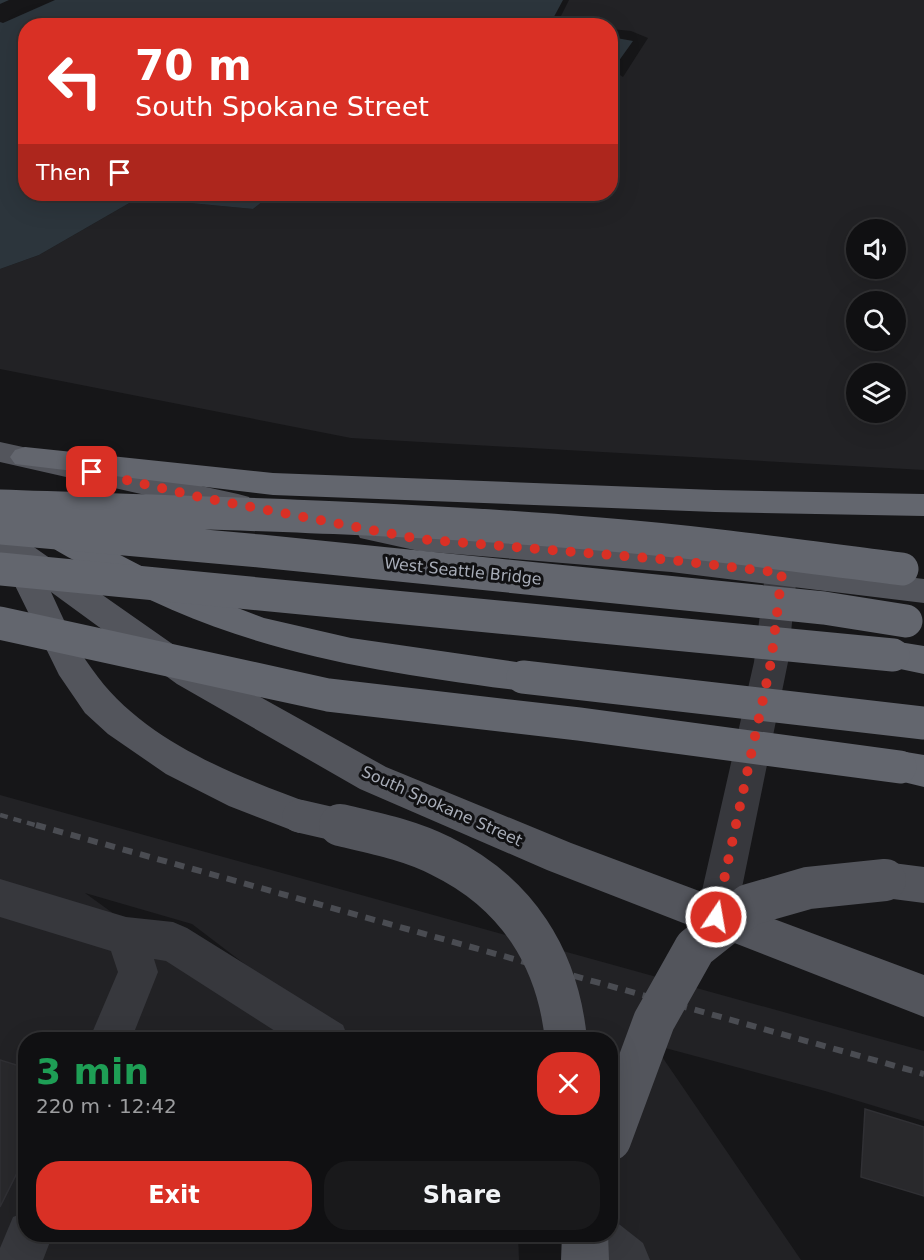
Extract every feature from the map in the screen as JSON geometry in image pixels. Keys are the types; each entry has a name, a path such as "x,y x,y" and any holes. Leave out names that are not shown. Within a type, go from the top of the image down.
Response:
{"highway":[{"path":"13,454 273,484 715,501 833,509 924,505"},
{"path":"0,498 82,550 184,602 293,639 384,658 523,677 924,723"},
{"path":"0,506 353,519 532,531 684,542 924,572"},
{"path":"833,509 924,527"},
{"path":"4,547 529,622 749,640 924,660"},
{"name":"West Seattle Bridge","path":"4,547 260,551 824,608 924,625"},
{"path":"0,623 328,695 579,724 924,771"}],"main road":[{"path":"13,454 204,498 419,539 671,560 924,591"},
{"path":"4,547 80,680 107,714 200,775 258,804 410,844 441,855 476,876 524,924 550,968 564,1012 565,1032"},
{"name":"South Spokane Street","path":"4,547 189,674 373,778 561,857 924,996"},
{"path":"618,1118 654,1021 695,948 749,905 808,888 905,883"},
{"path":"585,1242 585,1260"}],"street":[{"path":"716,917 771,662 782,573"},
{"path":"0,898 126,936 173,942 315,1032"},
{"path":"113,1032 138,972 126,936"},
{"path":"19,1260 27,1242"},
{"path":"604,1242 626,1260"}],"shaded area":[{"path":"0,0 563,0 553,18 18,18 18,201 133,201 39,255 0,269"},
{"path":"569,0 924,0 924,470 351,438 0,369 0,269 39,255 133,201 169,201 253,209 263,201 618,201 618,74 623,77 648,38 631,31 618,30 618,18 560,18"},
{"path":"618,38 633,41 618,62"},
{"path":"169,201 263,201 253,209"},
{"path":"0,795 924,1051 924,1121 825,1091 654,1045 801,1260 622,1260 614,1242 618,1242 618,1032 334,1032 192,924 85,893 277,1032 18,1032 18,1242 518,1242 519,1260 0,1260"}],"pier":[{"path":"9,0 55,0 3,23 0,22 0,4"}],"building":[{"path":"0,1060 18,1066 18,1171 0,1207"},
{"path":"865,1109 924,1127 924,1196 861,1177"}],"railway":[{"path":"0,815 42,827"},
{"path":"36,825 924,1074"}],"route":[{"path":"92,472 204,498 419,539 671,560 782,573 771,662 716,917"}]}
